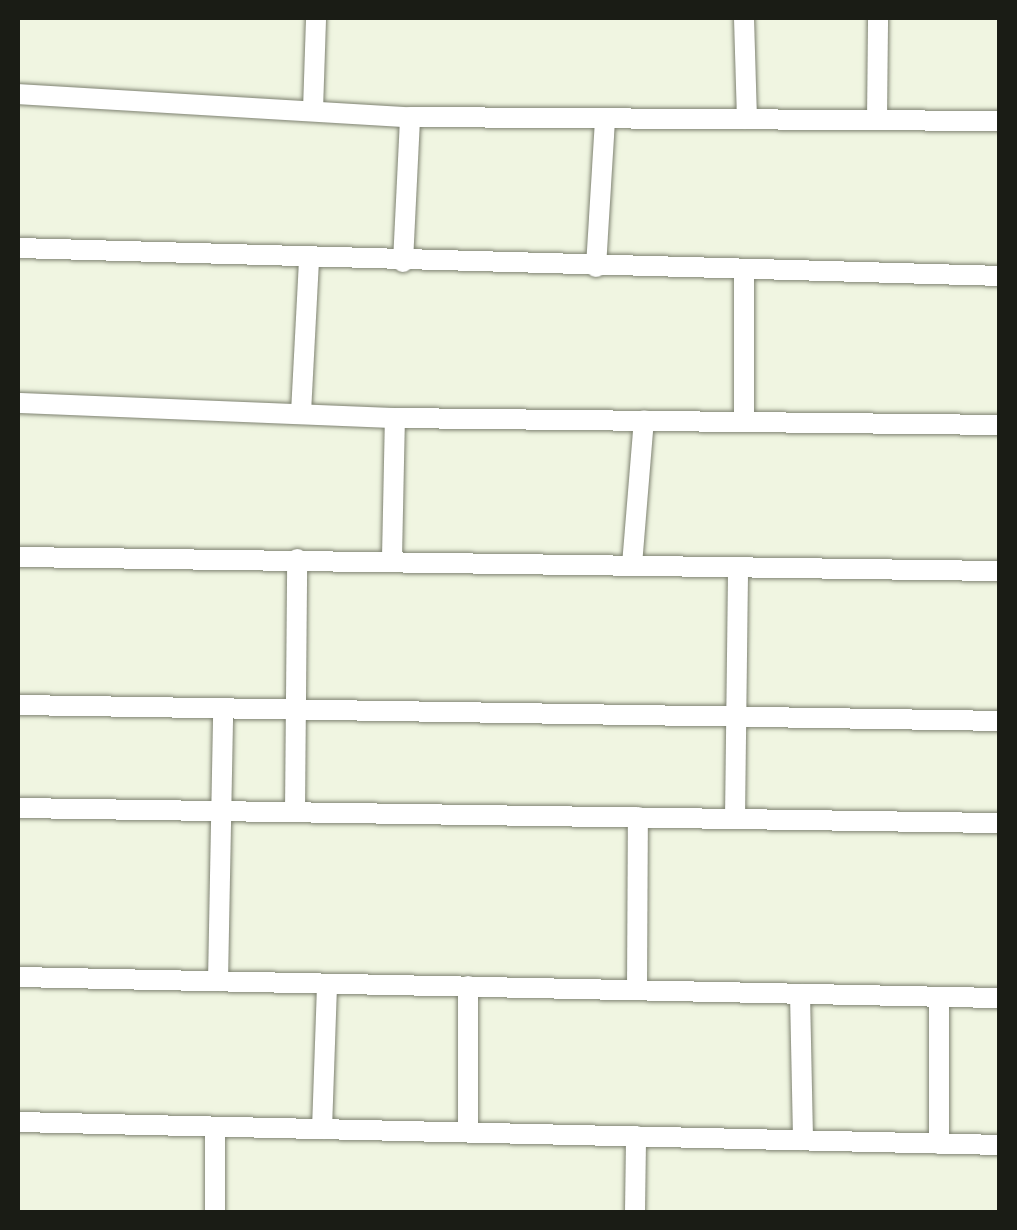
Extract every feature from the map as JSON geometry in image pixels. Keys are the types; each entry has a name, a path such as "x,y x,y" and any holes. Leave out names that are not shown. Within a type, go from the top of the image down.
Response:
{"street":[{"path":"313,110 316,18"},
{"path":"744,18 747,119"},
{"path":"876,119 878,18"},
{"path":"18,94 410,117 1000,122"},
{"path":"403,262 410,117"},
{"path":"596,267 605,119"},
{"path":"18,248 309,260 1000,276"},
{"path":"301,413 309,260"},
{"path":"744,272 744,420"},
{"path":"18,403 396,418 1000,425"},
{"path":"392,558 396,418"},
{"path":"632,566 644,420"},
{"path":"18,557 392,558 1000,571"},
{"path":"295,812 296,559"},
{"path":"735,819 738,566"},
{"path":"18,705 1000,721"},
{"path":"218,981 222,708"},
{"path":"18,808 1000,823"},
{"path":"637,990 638,818"},
{"path":"18,976 1000,998"},
{"path":"322,1129 327,984"},
{"path":"468,986 468,1132"},
{"path":"800,994 803,1140"},
{"path":"939,1144 940,997"},
{"path":"18,1122 1000,1145"},
{"path":"215,1127 215,1212"},
{"path":"636,1136 636,1212"}]}
